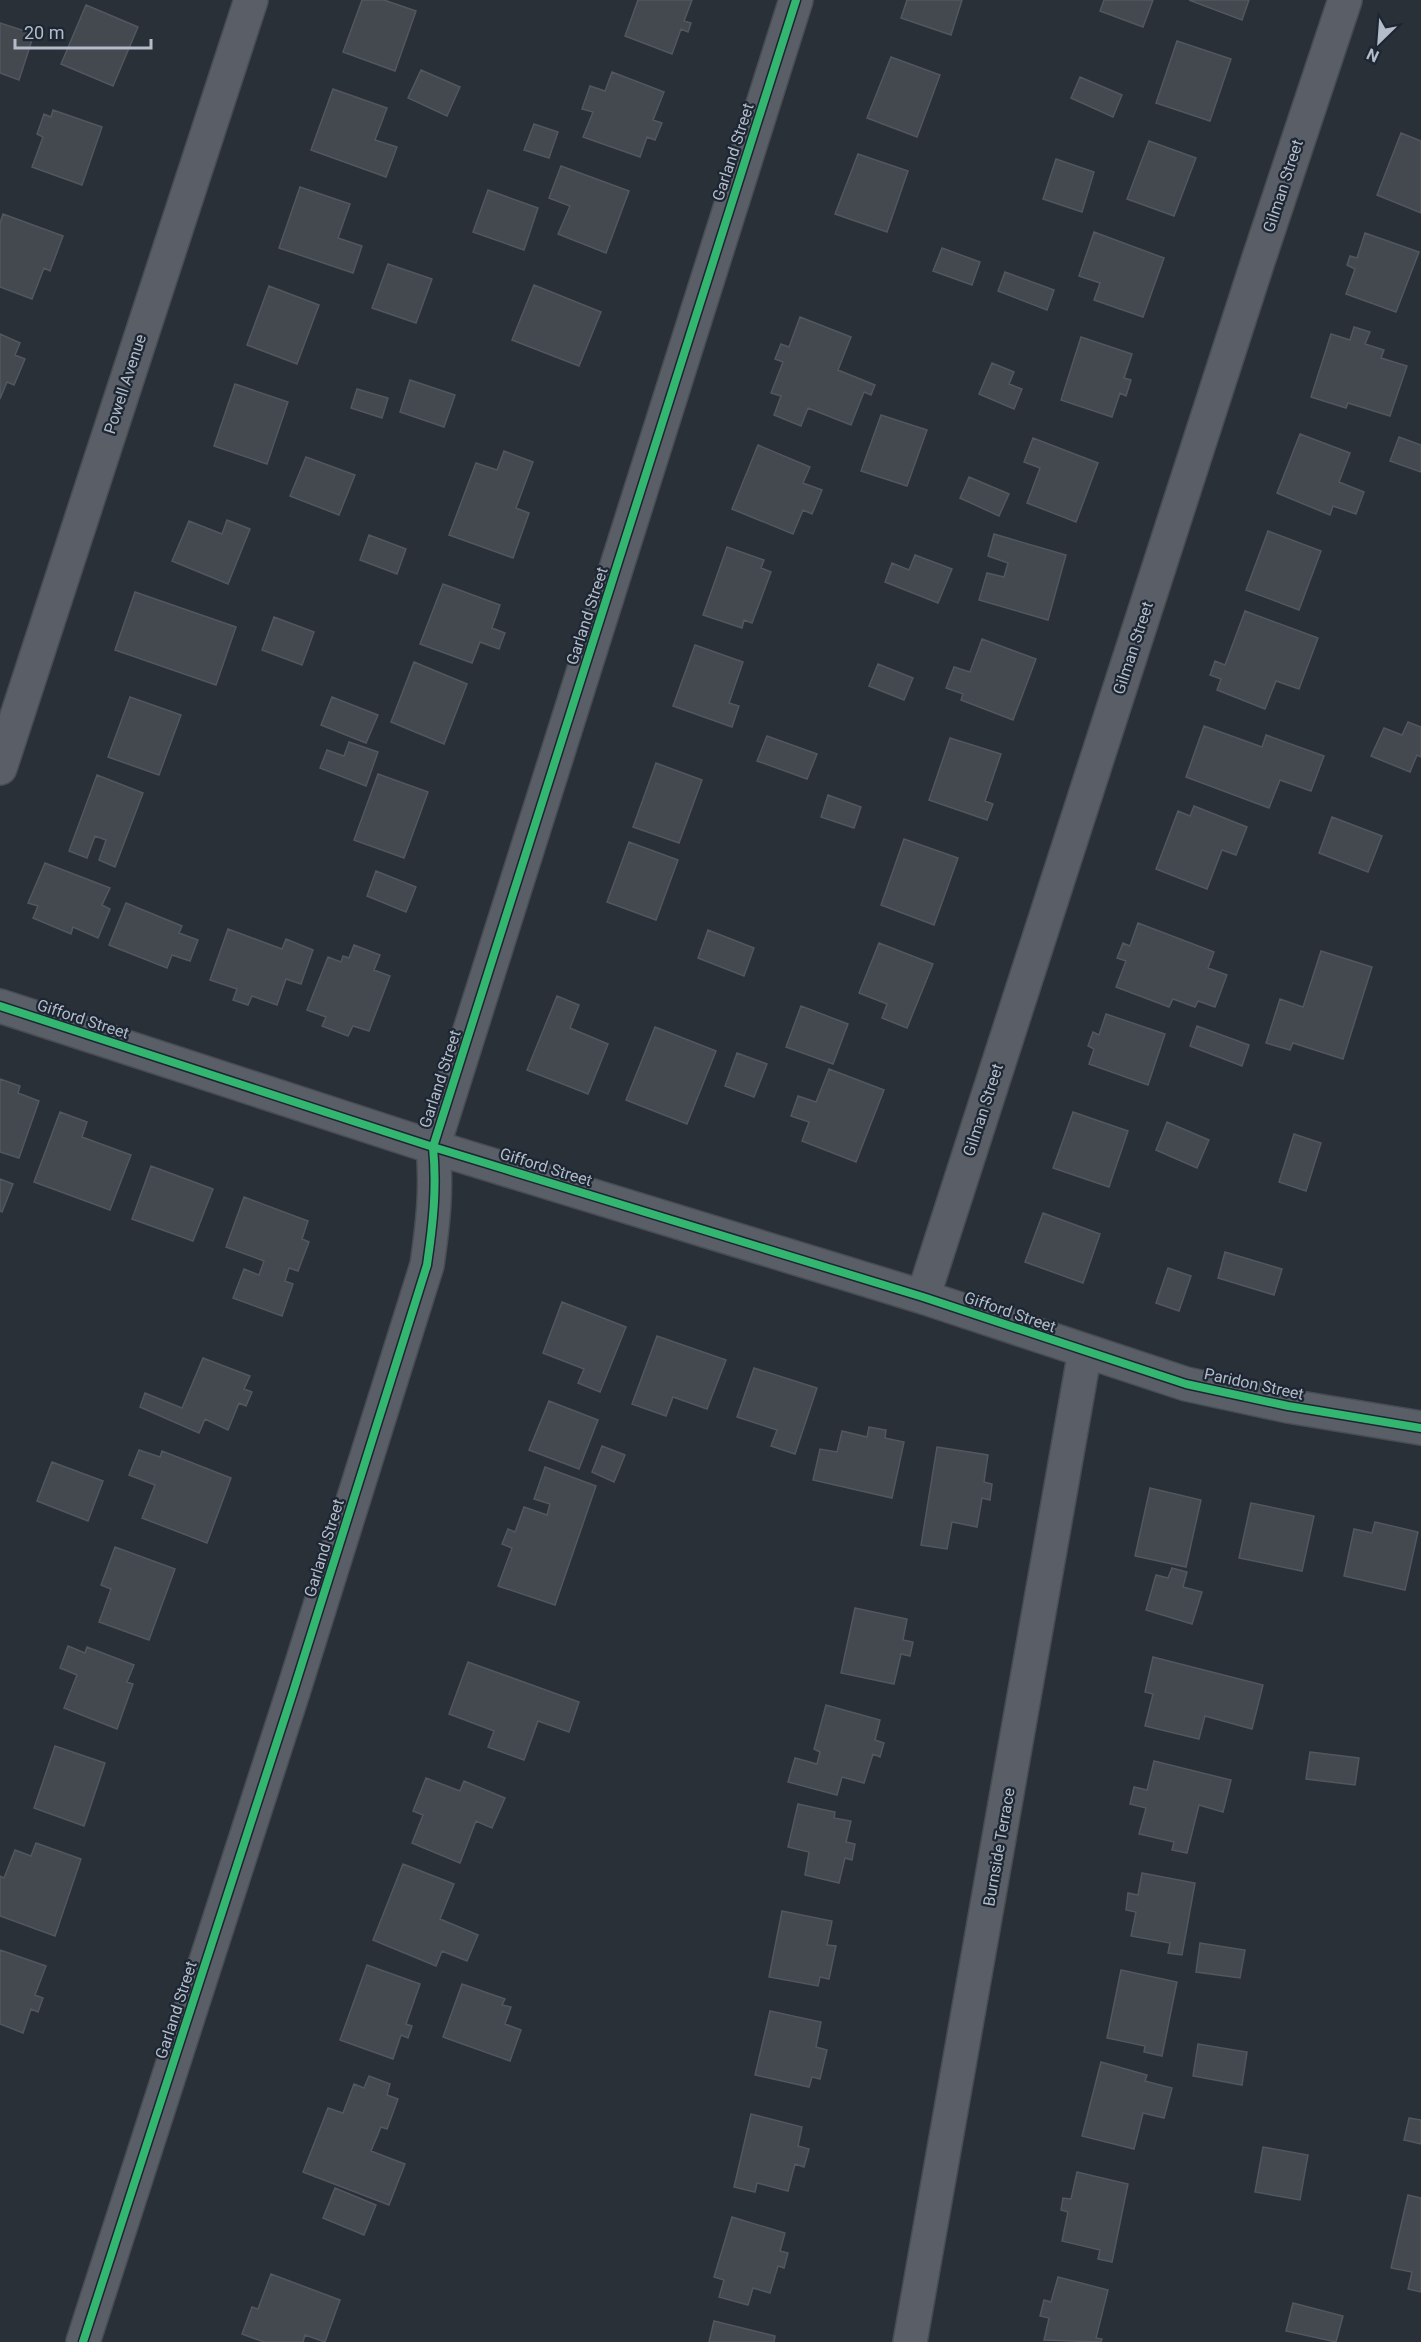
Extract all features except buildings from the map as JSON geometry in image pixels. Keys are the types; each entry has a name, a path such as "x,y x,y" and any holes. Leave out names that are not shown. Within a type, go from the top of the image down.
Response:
{"street":[{"name":"Powell Avenue","path":"0,768 251,0"},
{"name":"Garland Street","path":"83,2342 293,1692 427,1264 435,1214 436,1180 433,1147 796,0"},
{"name":"Gilman Street","path":"923,1297 1254,272 1345,0"},
{"name":"Gifford Street","path":"0,1006 433,1147 923,1297 1085,1351"},
{"name":"Paridon Street","path":"1085,1351 1238,1397 1421,1428"},
{"name":"Burnside Terrace","path":"910,2342 1085,1351"}],"cycle path":[{"path":"83,2342 293,1692 427,1265 434,1206 433,1147 796,0"},
{"path":"0,1006 433,1147 923,1297 1186,1384 1288,1406 1421,1428"}]}
